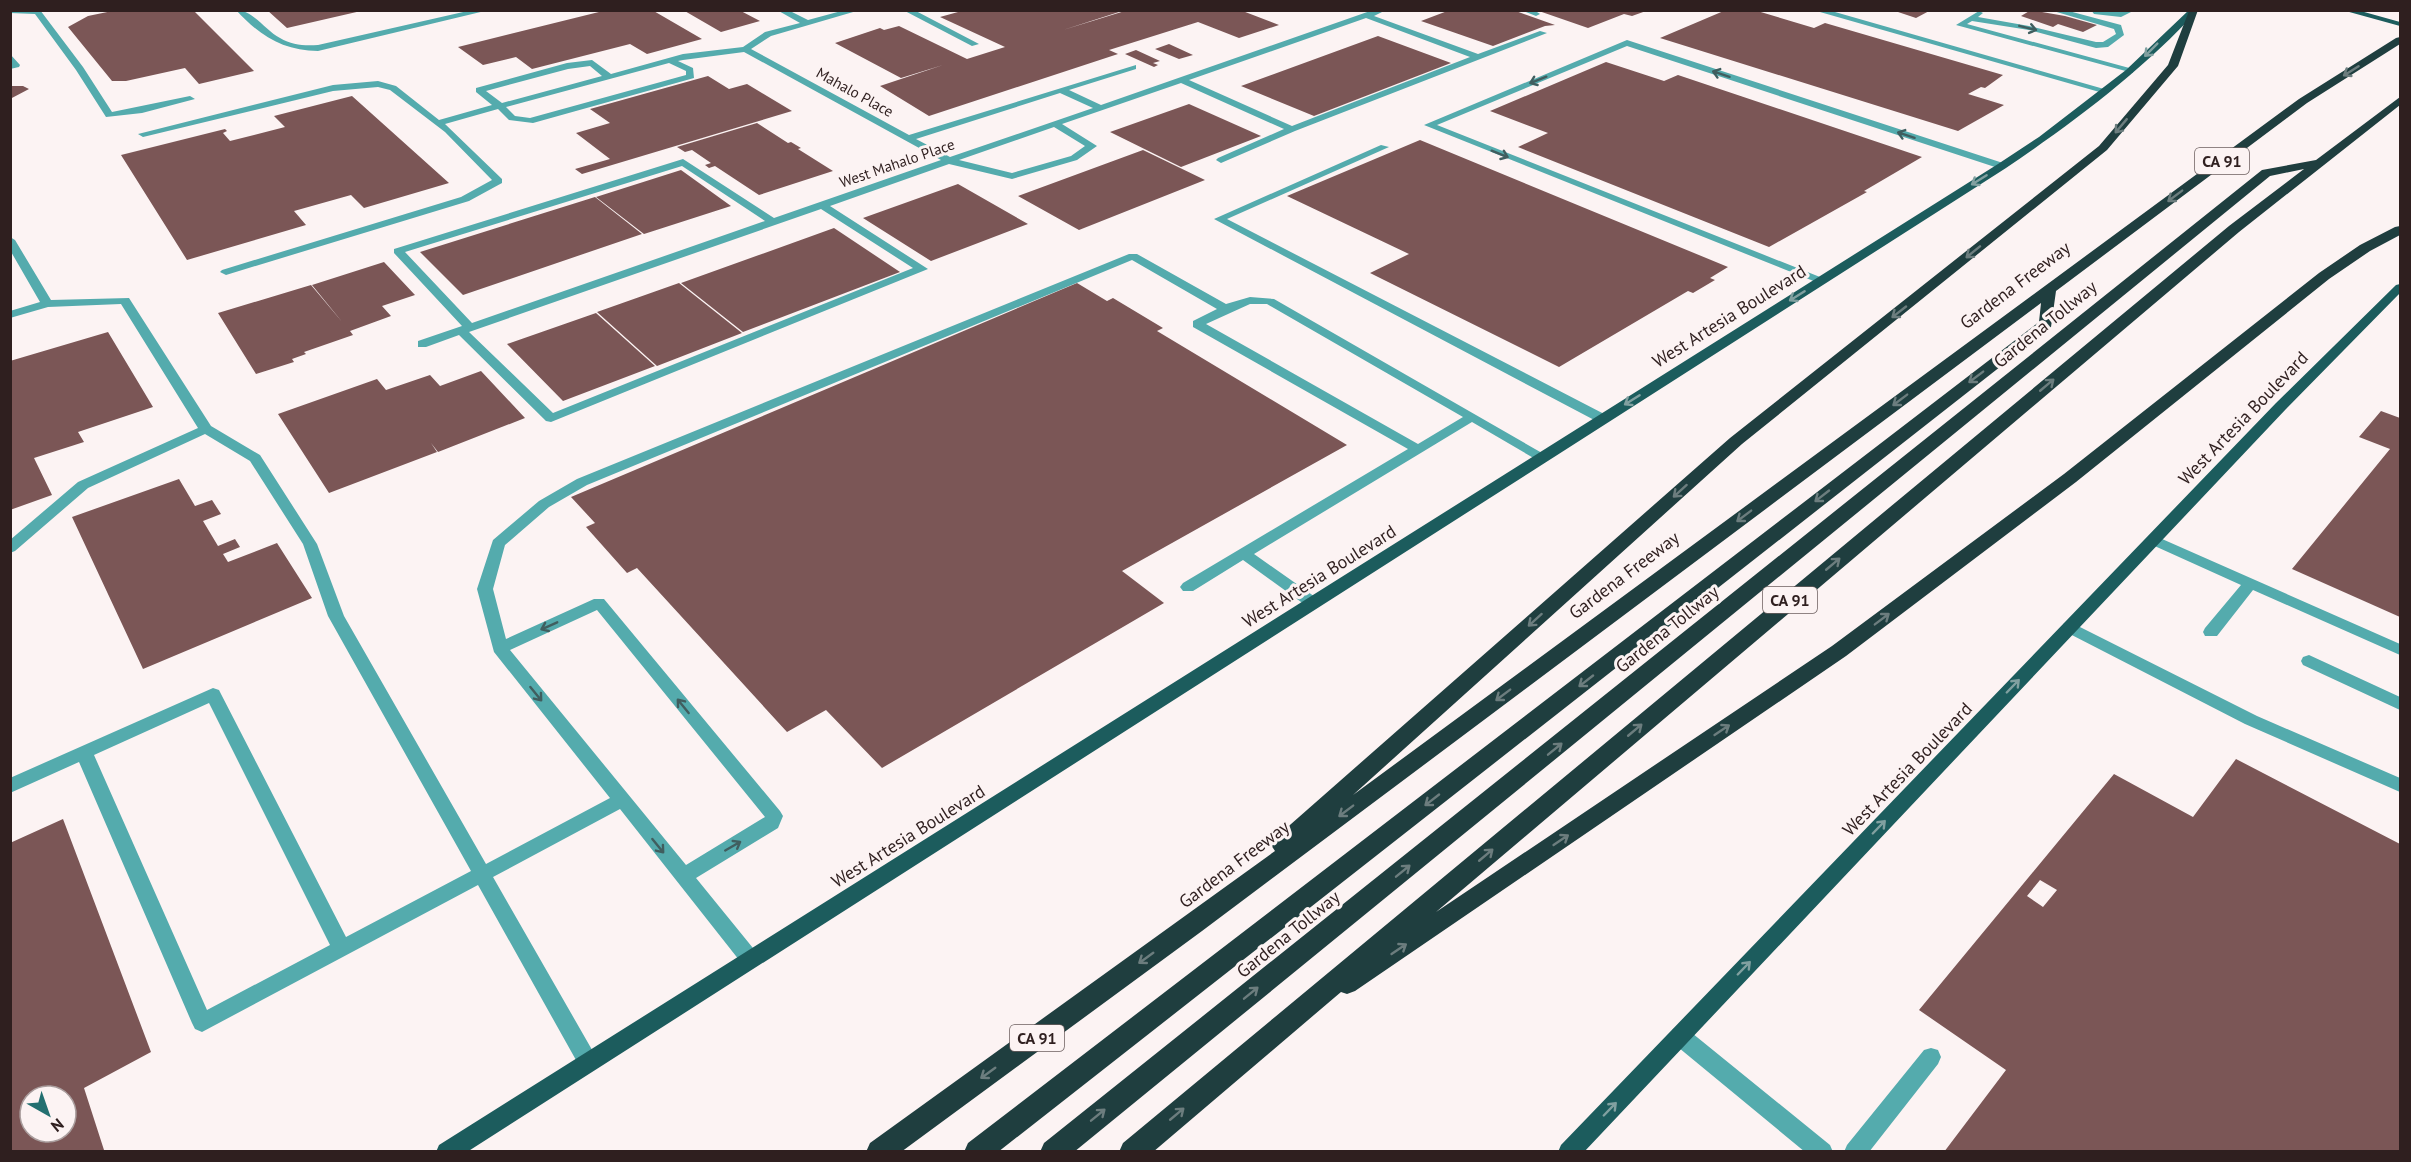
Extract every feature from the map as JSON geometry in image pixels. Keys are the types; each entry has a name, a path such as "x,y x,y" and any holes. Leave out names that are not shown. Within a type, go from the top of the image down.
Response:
{"highway":[{"path":"1194,924 1736,441 2103,148 2173,66 2194,11"},
{"name":"Gardena Freeway","path":"879,1152 1194,924 2303,101 2400,40"},
{"name":"CA 91","path":"1132,1152 2234,230 2400,100"},
{"name":"Gardena Tollway","path":"1053,1152 2266,173 2319,163"},
{"path":"1264,1041 1839,651 2070,478 2324,276 2365,248 2400,230"},
{"name":"Gardena Tollway","path":"977,1152 2046,324 2049,290"}],"main road":[{"path":"2346,10 2400,24"},
{"name":"West Artesia Boulevard","path":"447,1152 2002,166 2106,91 2194,11"},
{"name":"West Artesia Boulevard","path":"1569,1152 2338,347 2400,287"}],"street":[{"path":"240,10 284,45 298,50 318,48 485,10"},
{"path":"781,10 807,23"},
{"path":"437,123 669,60 745,49 768,34 856,10"},
{"path":"907,10 975,44"},
{"name":"West Mahalo Place","path":"422,344 1382,10"},
{"path":"1525,10 1536,14"},
{"path":"1817,10 2106,91"},
{"path":"1984,10 1960,25 2130,71"},
{"path":"1971,18 2029,28 2096,45 2105,45 2120,35 2118,27 2054,10"},
{"path":"2088,10 2108,16 2121,15 2131,10"},
{"path":"10,11 37,12 80,69 109,115 190,99"},
{"path":"1367,16 1478,57"},
{"path":"1221,160 1292,129 1543,33"},
{"path":"1821,281 1429,125 1627,43 2002,166"},
{"name":"Mahalo Place","path":"745,49 950,161 1012,176 1074,158 1092,146 1055,124"},
{"path":"10,56 16,65 10,66"},
{"path":"608,76 592,63 567,66 478,90 512,118 530,121 691,76 690,70 669,60"},
{"path":"908,138 1133,67"},
{"path":"1182,80 1292,129"},
{"path":"143,134 333,88 378,84 393,88 448,130 498,181 465,199 226,272"},
{"path":"1061,90 1101,108"},
{"path":"1384,147 1219,219 1603,419"},
{"path":"773,222 683,162 398,251 465,328 551,418 922,269 822,205"},
{"path":"10,240 47,304"},
{"path":"750,959 500,648 485,589 498,543 544,504 582,482 1133,256 1226,309"},
{"path":"1417,449 1197,324 1242,301 1259,298 1270,301 1542,457"},
{"path":"10,315 47,304 125,300 206,429 255,458 310,544 336,616 480,876 588,1062"},
{"path":"1188,586 1472,417"},
{"path":"10,548 83,485 206,429"},
{"path":"2153,540 2400,650"},
{"path":"1243,553 1313,603"},
{"path":"2211,632 2251,583"},
{"path":"500,648 599,603 774,816 772,823 682,876"},
{"path":"2070,627 2251,720 2400,785"},
{"path":"2309,661 2400,704"},
{"path":"10,786 213,694 342,949"},
{"path":"84,753 202,1023 622,801"},
{"path":"1680,1036 1822,1152"},
{"path":"1856,1152 1931,1057"}],"building":[{"path":"117,10 193,10 254,71 199,84 185,68 126,81 112,81 68,27 88,16"},
{"path":"267,10 361,10 361,11 287,28"},
{"path":"607,10 652,10 702,39 647,54 630,44 532,69 516,57 483,65 458,47"},
{"path":"683,10 739,10 760,21 721,32"},
{"path":"954,10 1119,12 1063,30 1128,10 1240,10 1279,25 1239,38 1198,22 1109,50 1118,54 929,116 880,86 943,65 901,78 835,43 880,28 884,30 899,26 967,59 1005,47 940,17 958,12"},
{"path":"1450,10 1513,10 1555,25 1545,26 1493,46 1421,21"},
{"path":"1536,10 1646,11 1632,16 1624,14 1588,28"},
{"path":"1726,10 1754,10 1814,28 1825,23 2003,75 1985,88 1981,87 1968,94 2004,105 1958,131 1660,38"},
{"path":"1892,10 1931,10 1916,18"},
{"path":"2031,10 2097,25 2083,32 2058,24 2053,27 2021,16"},
{"path":"1378,36 1451,63 1314,116 1241,86"},
{"path":"1169,44 1193,55 1179,59 1155,49"},
{"path":"1136,50 1160,61 1153,63 1158,65 1154,67 1125,54"},
{"path":"1606,62 1664,81 1678,75 1922,157 1864,191 1867,192 1769,247 1518,147 1548,133 1490,111"},
{"path":"708,76 729,89 747,84 792,111 582,174 575,169 610,159 576,133 610,123 590,109"},
{"path":"10,86 23,86 29,89 10,99"},
{"path":"352,96 449,183 364,208 351,195 294,211 306,225 187,260 121,155 225,129 227,131 223,133 230,141 285,127 274,116"},
{"path":"1189,104 1261,136 1181,167 1110,132"},
{"path":"757,123 788,143 791,142 801,148 798,149 833,171 759,195 715,166 709,168 705,165 711,163 692,150 685,152 677,147"},
{"path":"1420,140 1728,267 1710,278 1715,280 1693,293 1688,291 1559,367 1370,273 1409,254 1287,196"},
{"path":"1143,150 1205,180 1079,230 1018,196"},
{"path":"681,170 731,206 644,234 596,197"},
{"path":"958,184 1028,224 931,261 863,218"},
{"path":"595,197 642,234 463,295 420,252"},
{"path":"834,228 900,272 743,332 681,283"},
{"path":"384,262 415,295 382,306 391,316 350,331 353,335 304,352 306,354 292,359 294,362 256,374 218,313 311,285 343,323 312,285"},
{"path":"679,283 742,333 657,366 597,312"},
{"path":"1077,283 1107,301 1113,298 1163,328 1157,331 1347,445 1122,571 1164,603 882,768 826,710 787,732 637,568 627,573 586,527 595,523 571,497"},
{"path":"596,313 655,366 563,401 507,344"},
{"path":"108,332 153,407 78,432 84,442 34,458 52,495 10,510 10,361"},
{"path":"481,371 525,418 438,452 431,443 437,452 329,493 278,414 377,379 386,390 430,375 440,386"},
{"path":"2381,411 2400,418 2400,617 2292,569 2390,449 2359,437"},
{"path":"179,479 195,506 212,500 221,514 203,521 218,546 235,539 240,547 223,554 228,562 277,543 312,598 143,669 72,517"},
{"path":"2236,759 2400,844 2400,1152 1944,1152 2006,1070 1919,1010 2114,774 2193,817","holes":["2040,880 2057,890 2043,907 2027,896"]},
{"path":"63,819 151,1052 84,1088 104,1150 10,1152 10,843"}]}
